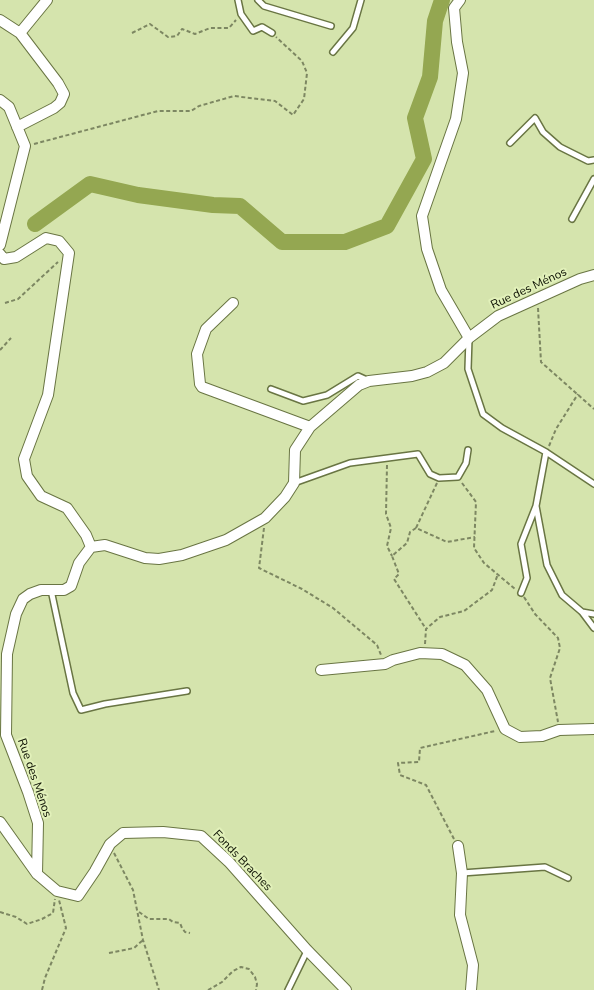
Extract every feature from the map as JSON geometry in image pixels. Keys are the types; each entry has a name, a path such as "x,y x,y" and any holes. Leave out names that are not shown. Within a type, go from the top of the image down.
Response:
{"street":[{"path":"20,33 47,0"},
{"path":"460,0 454,8 457,42 463,73 456,119 422,216 428,249 441,290 469,338"},
{"path":"0,20 20,33 58,83 64,94 60,103 54,108 17,127"},
{"path":"0,100 9,107 25,146 0,245"},
{"path":"0,254 4,259 16,257 46,238 60,241 69,253 48,395 24,459 27,476 41,496 67,508 86,535 91,547 105,545 145,558 159,559 182,555 226,540 265,518 285,497 294,483"},
{"name":"Rue des Ménos","path":"294,483 295,450 310,427 359,385 369,381 412,376 427,372 444,363 469,338 498,316 580,279 594,275"},
{"path":"233,304 206,328 197,354 200,384 202,387 310,427"},
{"name":"Rue des Ménos","path":"37,874 38,823 6,735 7,654 16,614 23,599 41,590 64,590 71,586 79,563 91,547"},
{"path":"321,670 385,664 392,660 420,652 442,654 464,666 488,690 505,729 520,737 542,736 559,730 594,729"},
{"path":"0,822 37,874 57,891"},
{"name":"Fonds Braches","path":"57,891 78,896 110,844 123,832 163,832 201,836 230,862 307,950 346,990"},
{"path":"458,846 462,873 460,915 473,965 471,990"}],"lane":[{"path":"238,0 241,14 254,31 262,28 272,33"},
{"path":"258,0 264,6 331,26"},
{"path":"333,52 353,28 360,0"},
{"path":"510,143 535,118 543,132 560,147 588,161 594,160"},
{"path":"572,218 594,178"},
{"path":"469,338 468,369 483,414 502,428 546,452 594,484"},
{"path":"271,390 303,400 327,395 358,376 369,381"},
{"path":"294,483 350,463 418,454 430,474 439,478 458,477 466,463 468,450"},
{"path":"521,594 527,578 520,544 536,506 546,452"},
{"path":"536,506 547,565 562,595 582,612 594,628"},
{"path":"51,590 73,694 81,710 105,704 187,691"},
{"path":"582,612 594,614"},
{"path":"462,873 545,867 568,878"},
{"path":"288,990 307,950"}],"path":[{"path":"132,33 150,24 168,37 176,36 182,29 195,34 210,28 229,28 241,14"},
{"path":"25,146 158,111 191,111 199,106 234,96 274,100 293,115 304,99 307,73 302,61 272,33"},
{"path":"5,303 18,299 40,277 69,253"},
{"path":"537,298 541,362 594,409"},
{"path":"0,350 11,338"},
{"path":"546,452 556,429 578,394"},
{"path":"387,458 386,514 391,528 387,546 399,574 394,579 426,629 426,642 420,652"},
{"path":"458,477 476,502 474,548 484,563 521,594 535,614 558,638 560,648 550,678 559,730"},
{"path":"392,556 407,542 410,532 416,528 439,478"},
{"path":"265,518 260,568 302,589 333,608 377,645 385,664"},
{"path":"416,528 447,542 475,537"},
{"path":"426,629 440,617 464,611 492,590 498,574"},
{"path":"458,846 426,784 400,775 398,763 419,762 420,748 505,729"},
{"path":"110,844 133,890 139,912 143,940 159,990"},
{"path":"0,912 16,917 27,924 42,919 53,913 57,891"},
{"path":"42,990 45,978 66,928 57,891"},
{"path":"139,912 149,919 169,919 180,923 182,928 190,933"},
{"path":"109,953 134,948 143,940"},
{"path":"208,990 222,982 240,967 249,969 257,984 256,990"}],"waterway":[{"path":"35,224 90,184 138,195 213,205 240,206 282,242 345,242 387,226 424,159 415,118 430,77 435,21 442,0"}]}
